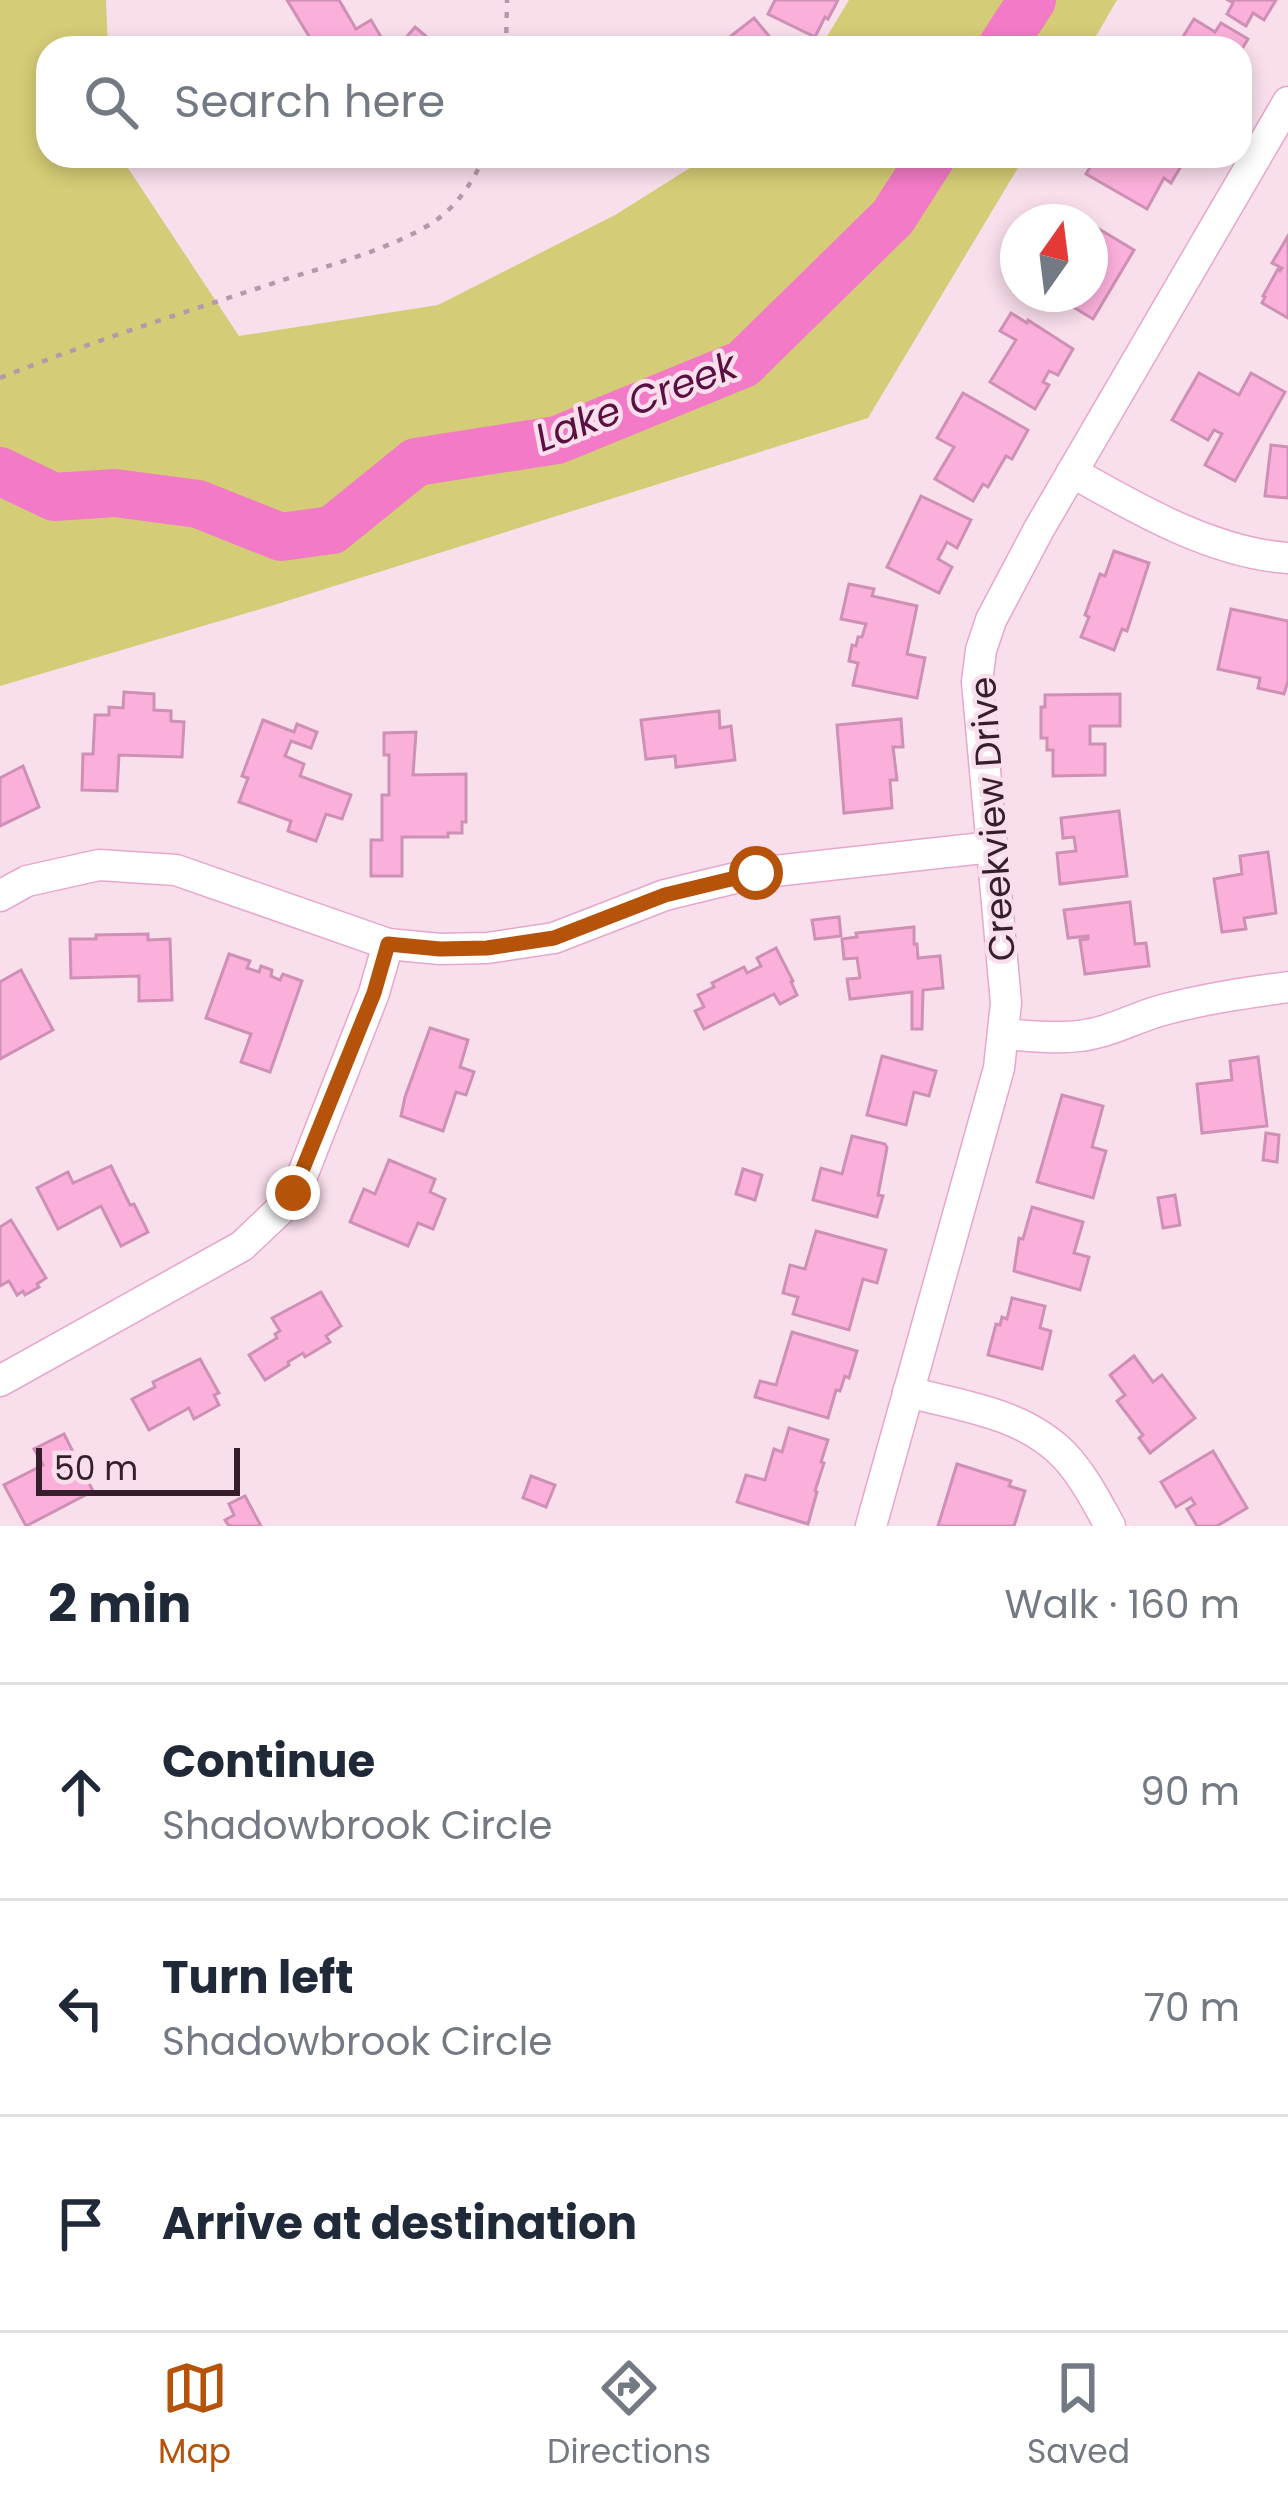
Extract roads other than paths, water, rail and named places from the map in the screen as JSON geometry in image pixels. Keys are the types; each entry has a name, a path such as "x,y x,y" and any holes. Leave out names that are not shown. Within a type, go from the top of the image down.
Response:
{"street":[{"name":"Creekview Drive","path":"1252,164 1288,102"},
{"name":"Creekview Drive","path":"871,1526 1005,1034 977,682 981,650 991,620 1072,472 1249,168"},
{"path":"1072,472 1121,500 1224,546 1288,558"},
{"path":"0,896 27,881 99,865 176,870 388,944 487,948 554,938 665,895 756,873 992,847"},
{"path":"0,1381 242,1246 283,1208 302,1177 374,993 388,944"},
{"path":"1005,1034 1080,1036 1193,1002 1288,987"},
{"path":"908,1392 1009,1418 1039,1434 1065,1456 1110,1526"}],"waterway":[{"name":"Lake Creek","path":"1009,36 1032,0"},
{"name":"Lake Creek","path":"0,471 54,497 115,493 198,504 281,537 332,530 416,462 557,440 743,364 893,217 924,168"}]}
